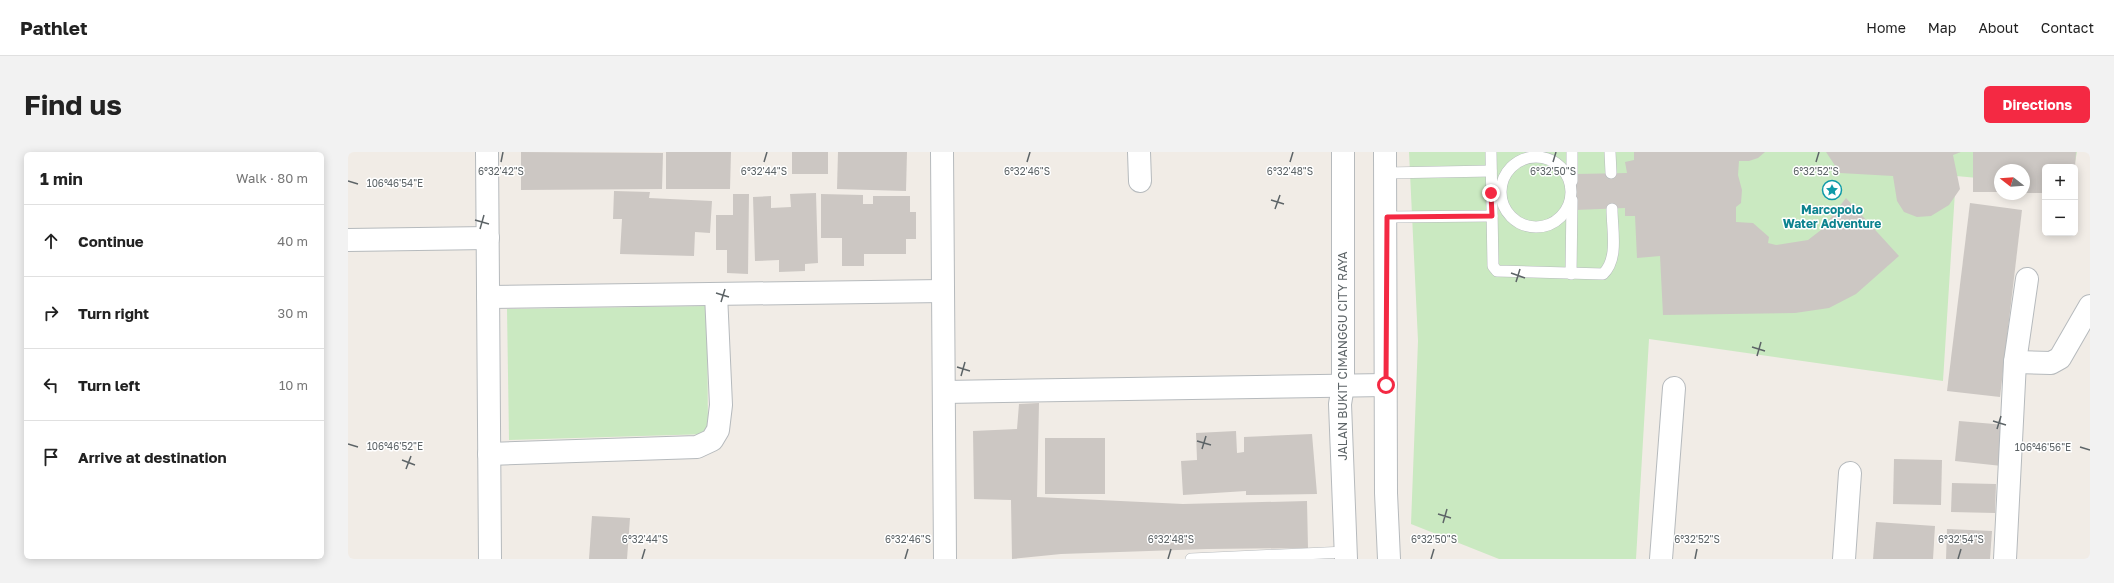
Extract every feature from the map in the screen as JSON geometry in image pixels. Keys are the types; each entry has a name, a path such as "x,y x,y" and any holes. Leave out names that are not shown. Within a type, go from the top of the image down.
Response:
{"street":[{"path":"487,152 490,559"},
{"path":"942,152 945,559"},
{"path":"1139,152 1140,181"},
{"name":"JALAN BUKIT CIMANGGU CITY RAYA","path":"1343,152 1343,386 1340,404 1346,555"},
{"path":"1386,162 1386,385 1389,559"},
{"path":"348,240 488,238"},
{"path":"2005,559 2015,362 2027,279"},
{"path":"488,296 944,291"},
{"path":"489,454 697,447 712,440 718,430 721,405 716,294"},
{"path":"2015,362 2052,363 2060,358 2090,306"},
{"path":"944,392 1386,385"},
{"path":"1661,559 1674,388"},
{"path":"1844,559 1850,473"}],"lane":[{"path":"1491,152 1491,171 1496,193 1515,221 1525,226 1535,227 1556,221 1564,213 1569,204 1572,192 1570,180 1561,166 1546,158 1535,157 1524,159 1514,164 1507,172 1496,193 1492,216 1493,266 1497,271 1603,274 1610,268 1613,260 1612,209"},
{"path":"1571,274 1572,152"},
{"path":"1610,152 1611,173"},
{"path":"1386,162 1491,171"},
{"path":"1387,217 1492,216"},
{"path":"1191,559 1346,555"}],"green space":[{"path":"1409,152 2077,152 2075,164 2042,164 2042,168 2030,169 2030,164 1994,164 1994,179 1956,176 1943,381 1649,339 1636,559 1499,559 1411,524 1418,341"},
{"path":"707,306 708,434 509,440 507,309"}],"building":[{"path":"521,152 663,153 662,189 521,190"},
{"path":"666,152 731,152 730,189 666,189"},
{"path":"792,152 828,152 828,174 792,174"},
{"path":"838,152 907,152 906,191 837,189"},
{"path":"1634,152 1765,152 1758,158 1749,161 1739,161 1738,175 1742,190 1741,203 1736,207 1736,222 1753,223 1769,237 1768,243 1776,245 1808,240 1821,230 1846,198 1899,256 1856,294 1829,308 1795,313 1663,315 1660,256 1637,258 1635,216 1625,216 1625,208 1575,210 1576,174 1627,173 1625,162 1634,160"},
{"path":"1826,152 1961,152 1953,155 1960,189 1949,205 1931,216 1917,217 1904,212 1897,201 1893,176 1840,173"},
{"path":"1973,152 2076,152 2075,164 2042,164 2042,193 2030,193 2030,164 1994,164 1994,192 1973,192"},
{"path":"614,191 650,192 649,198 712,201 710,233 695,232 694,256 620,254 622,219 613,219"},
{"path":"816,193 818,263 805,264 805,271 779,272 779,260 755,261 753,197 771,196 771,208 791,207 790,194"},
{"path":"733,194 749,194 748,274 727,273 727,250 716,250 716,215 733,215"},
{"path":"821,194 863,195 863,204 873,204 873,196 910,196 910,212 916,212 916,239 906,239 906,254 864,254 864,266 842,266 842,238 821,238"},
{"path":"1970,203 2022,210 2000,397 1947,391"},
{"path":"1039,403 1037,497 1183,504 1307,501 1308,548 1207,549 1061,554 1012,559 1011,500 974,499 973,431 1017,429 1019,404"},
{"path":"1959,421 2006,425 2002,466 1955,461"},
{"path":"1236,431 1237,453 1244,452 1244,437 1312,434 1317,494 1246,495 1246,491 1183,495 1181,461 1197,460 1196,433"},
{"path":"1045,438 1105,438 1105,494 1045,494"},
{"path":"1894,459 1942,460 1941,505 1893,504"},
{"path":"1952,483 1996,484 1995,513 1951,512"},
{"path":"592,516 630,518 627,559 589,559"},
{"path":"1876,522 1935,526 1933,559 1873,559"},
{"path":"1947,529 1992,531 1990,559 1946,559"}],"place":[{"name":"Marcopolo Water Adventure","path":"1832,190"}],"route":[{"path":"1386,385 1387,217 1419,218 1492,216 1491,193"}]}
